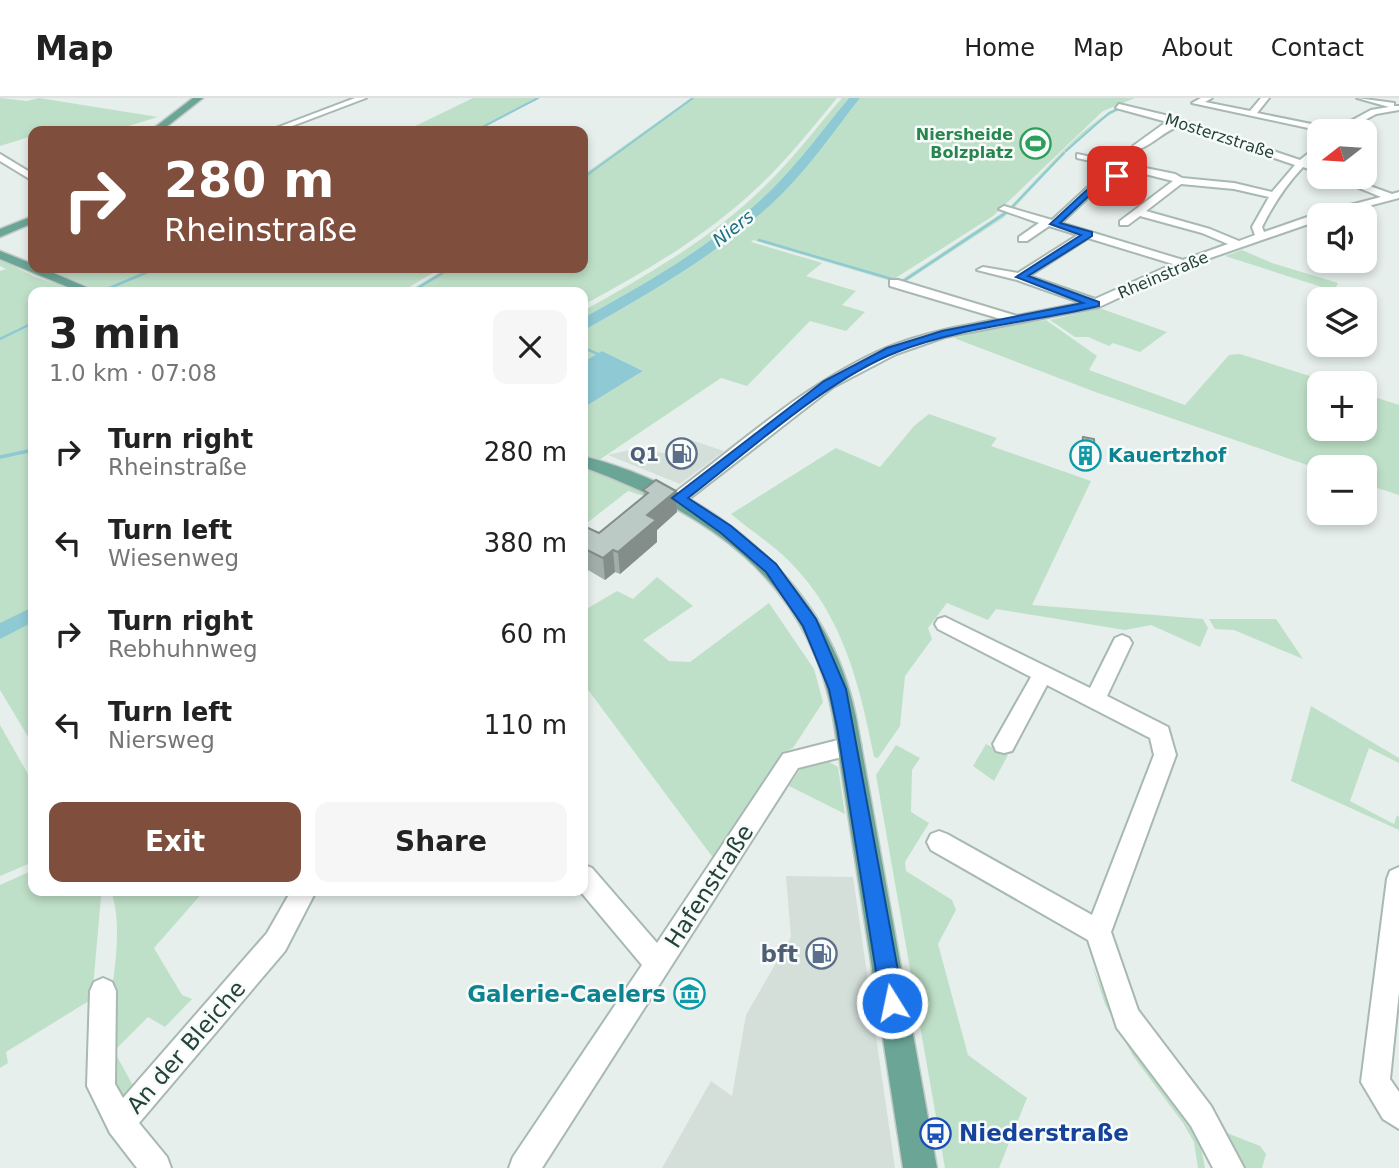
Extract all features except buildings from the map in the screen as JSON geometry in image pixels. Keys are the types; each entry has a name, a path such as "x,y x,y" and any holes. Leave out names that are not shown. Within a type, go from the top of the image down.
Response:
{"main road":[{"path":"162,126 199,98"},
{"path":"0,233 28,221"},
{"path":"0,255 28,266"},
{"path":"44,273 79,287"},
{"path":"588,463 679,498 726,530 771,568 810,624 838,689 850,746 920,1168"}],"street":[{"path":"286,126 362,98"},
{"path":"1208,98 1196,103 1307,125"},
{"path":"1252,114 1265,98"},
{"path":"1361,98 1399,107"},
{"name":"Mosterzstraße","path":"1119,106 1180,122 1307,165"},
{"path":"1359,119 1374,111 1399,107"},
{"path":"1136,148 1165,127 1180,122"},
{"path":"1080,156 1175,177 1179,181 1234,186 1273,195"},
{"path":"0,157 28,175"},
{"path":"1261,237 1257,227 1273,195 1307,157"},
{"path":"1094,187 1097,174 1106,162"},
{"path":"1023,239 1051,223 1094,187 1132,168"},
{"path":"1124,223 1179,181"},
{"path":"1372,189 1396,197"},
{"name":"Rheinstraße","path":"1372,203 1396,197"},
{"path":"1004,209 1183,264"},
{"name":"Rheinstraße","path":"1138,212 1206,231 1238,245"},
{"name":"Rheinstraße","path":"679,498 828,384 891,351 942,334 1095,304 1183,264 1307,221"},
{"path":"1020,277 1088,234"},
{"path":"983,270 1020,277 1095,304"},
{"path":"894,283 1013,318"},
{"path":"945,624 1160,733 1165,755 1098,932 1128,1018 1201,1116 1229,1168"},
{"path":"1095,700 1122,643"},
{"path":"1004,744 1043,673"},
{"name":"Hafenstraße","path":"524,1168 791,761 850,746"},
{"path":"939,842 1098,932"},
{"path":"1399,879 1375,1082 1399,1114"},
{"path":"588,882 658,964"},
{"name":"An der Bleiche","path":"103,990 101,1086 120,1124 276,942 301,896"},
{"path":"120,1124 156,1168"}],"shaded area":[{"path":"688,439 724,451 680,484 608,455 638,448 668,454"},
{"path":"786,876 853,877 895,1168 662,1168 711,1081 732,1096 746,1015 791,937"}],"green space":[{"path":"0,98 27,101 39,98 158,117 128,126 28,126 28,137 0,146"},
{"path":"473,98 540,98 487,126 415,126"},
{"path":"691,98 837,98 780,165 719,221 675,252 588,302 588,287 415,287 439,273 588,273 588,171"},
{"path":"842,98 849,98 790,170 748,211 680,261 588,315 588,308 678,255 723,223 784,166"},
{"path":"860,98 1135,98 1103,111 993,216 891,281 753,240 751,242 822,263 806,276 856,291 842,305 865,312 846,331 810,321 747,386 721,378 599,460 588,457 588,405 643,371 602,351 588,359 588,328 687,269 736,234 782,194"},
{"path":"1120,107 1123,108 1094,126 1012,210 1008,209 1076,138"},
{"path":"1005,211 1010,212 902,284 898,282"},
{"path":"1242,250 1272,263 1338,283 1336,287 1322,287 1225,256"},
{"path":"0,259 35,277 67,287 28,287 28,737 0,690 0,271 6,269 0,266"},
{"path":"56,273 433,273 409,287 92,287"},
{"path":"1096,309 1167,332 1140,352 1113,343 1109,346 1088,337 1075,337 1050,320"},
{"path":"1046,320 1097,356 1089,370 1185,405 1229,355 1240,354 1307,375 1307,441 1377,441 1377,398 1399,405 1399,495 1377,488 1377,455 1307,455 1307,465 1098,393 954,338 1005,325"},
{"path":"929,414 997,438 991,446 1091,481 1032,605 1203,619 1208,628 1200,647 1151,625 1125,630 996,609 988,620 947,603 928,628 932,639 905,676 900,726 878,758 874,757 847,653 824,605 790,562 731,514 836,448 880,467 914,426"},
{"path":"588,469 655,496 653,499 628,491 588,522"},
{"path":"657,577 693,606 643,640 669,661 690,662 769,603 814,669 823,702 793,748 784,752 714,859 588,690 588,608 617,591 633,599"},
{"path":"1209,619 1276,619 1303,659 1234,630 1215,629"},
{"path":"1311,706 1399,758 1399,763 1369,748 1350,801 1394,824 1397,815 1399,830 1291,781"},
{"path":"0,725 28,774 28,864 0,876"},
{"path":"986,744 1008,755 994,781 973,766"},
{"path":"896,745 920,758 912,770 911,812 929,823 905,862 906,871 952,900 956,910 938,944 968,1055 1027,1098 999,1168 945,1168 876,775"},
{"path":"814,762 829,762 838,767 845,814 789,786 801,768"},
{"path":"28,872 28,896 101,897 92,999 6,1052 8,1063 0,1068 0,885"},
{"path":"112,896 200,896 154,948 182,995 192,999 165,1027 148,1017 114,1051 136,1091 123,1100 113,1096 105,1058 116,949"},
{"path":"1092,965 1108,1004 1136,1055 1200,1142 1205,1168 1198,1168 1194,1142 1183,1123 1133,1056 1105,1004"},
{"path":"1227,1133 1260,1146 1266,1154 1262,1168 1238,1168 1239,1162"}],"water":[{"name":"Niers","path":"849,98 860,98 803,171 760,215 687,269 588,328 588,315 680,261 726,229 790,170"},
{"path":"602,351 643,371 588,405 588,359"},
{"path":"28,609 28,625 0,639 0,623"}],"waterway":[{"path":"485,126 538,98"},
{"path":"588,174 693,98"},
{"path":"1066,151 1109,113 1118,109"},
{"path":"1011,208 1064,153"},
{"path":"759,240 902,282 1007,212"},
{"path":"112,287 145,273"},
{"path":"419,287 443,273"},
{"path":"0,339 28,325"},
{"path":"588,350 598,354"},
{"path":"0,457 28,451"}],"place":[{"name":"Niersheide Bolzplatz","path":"1036,143"},
{"name":"Q1","path":"682,454"},
{"name":"Kauertzhof","path":"1085,455"},
{"name":"bft","path":"821,954"},
{"name":"Galerie-Caelers","path":"689,994"},
{"name":"Niederstraße","path":"936,1133"}],"route":[{"path":"892,1003 856,780 838,689 810,624 771,568 726,530 679,498 828,384 891,351 942,334 1095,304 1020,277 1088,234 1054,224 1094,187 1117,176"}]}
